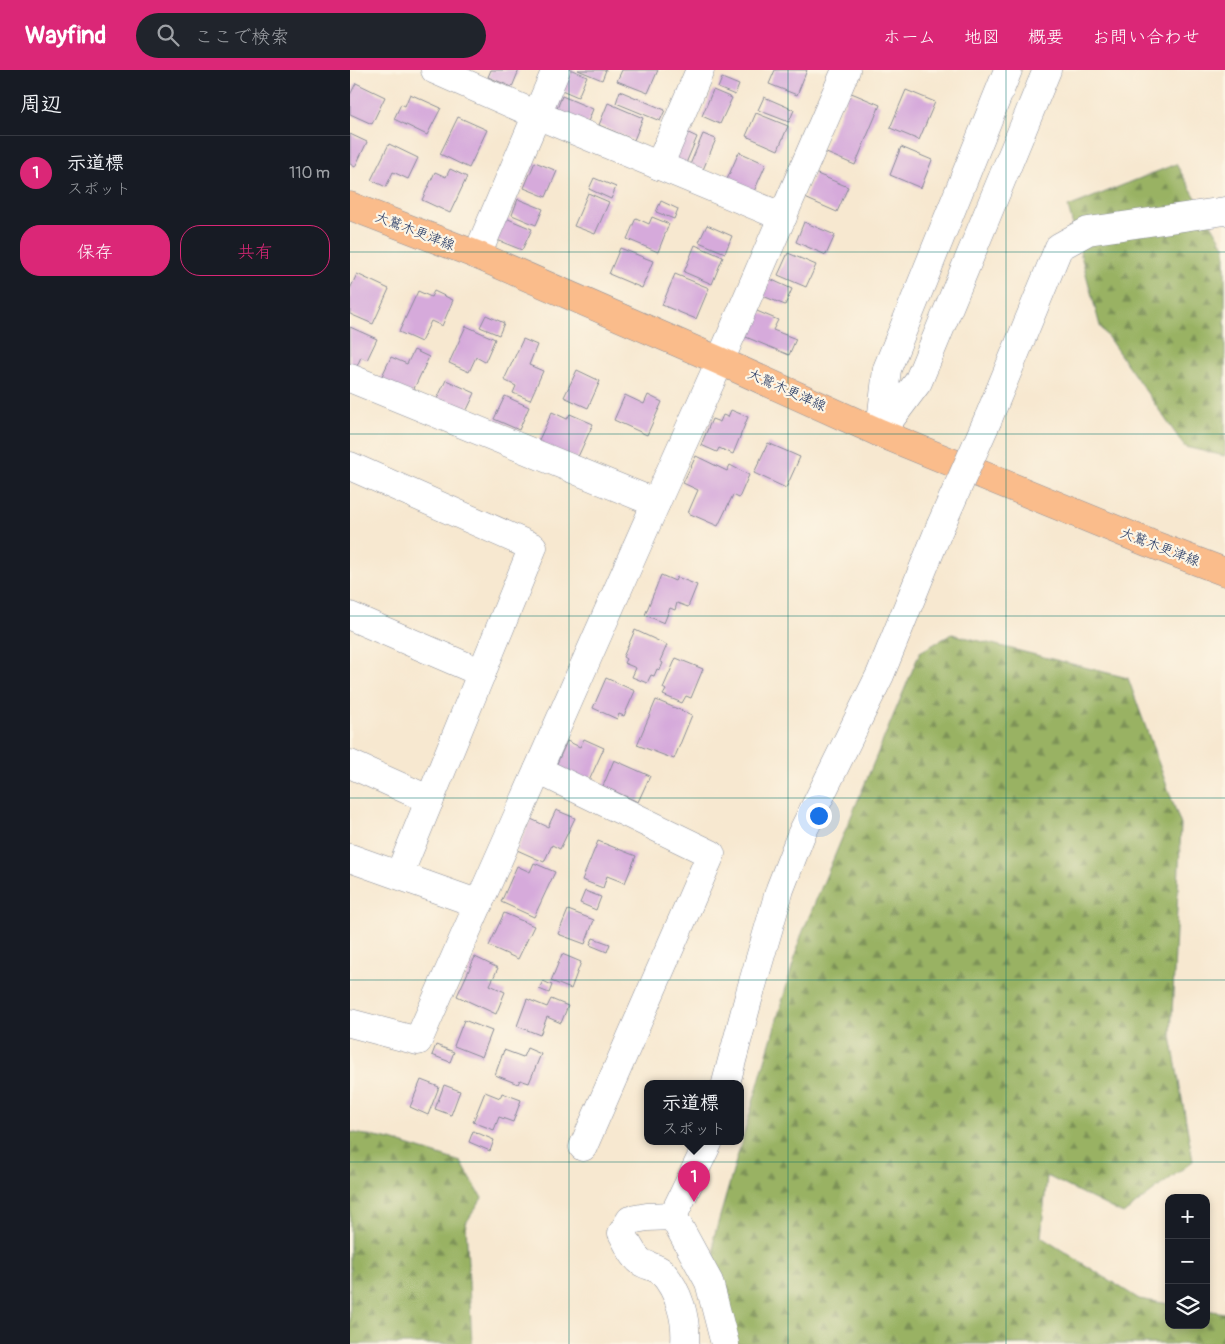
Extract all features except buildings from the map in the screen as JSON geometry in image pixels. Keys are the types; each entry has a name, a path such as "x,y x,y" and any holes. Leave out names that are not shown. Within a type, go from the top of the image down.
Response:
{"main road":[{"name":"大鷲木更津線","path":"350,206 477,254 720,360 880,433 1148,544 1225,572"}],"street":[{"path":"435,70 537,115 783,217"},
{"path":"477,254 556,70"},
{"path":"659,166 700,70"},
{"path":"350,1024 418,1042 783,217 846,70"},
{"path":"880,433 887,369 1008,70"},
{"path":"880,433 918,382 1047,70"},
{"path":"727,1080 780,888 801,835 880,675 940,527 988,419 1060,247 1088,231 1225,211"},
{"path":"350,378 656,503"},
{"path":"350,466 533,547 399,876"},
{"path":"350,616 482,672"},
{"path":"350,764 430,800"},
{"path":"538,770 711,854 583,1147"},
{"path":"350,858 479,904"},
{"path":"673,1216 707,1145"},
{"path":"673,1216 647,1216 630,1220 622,1233 629,1248 641,1262 660,1270 672,1286 686,1328 685,1344"},
{"path":"673,1216 709,1282 725,1344"}],"green space":[{"path":"1176,164 1225,247 1225,456 1185,447 1100,326 1068,207"},
{"path":"952,634 1128,678 1181,825 1171,1036 1193,1161 1123,1214 1047,1176 1041,1237 1139,1299 1165,1303 1165,1329 1210,1329 1210,1311 1225,1313 1225,1344 716,1344 714,1237 741,1145 744,1145 744,1133 801,936 920,652"},
{"path":"350,1132 391,1140 461,1162 482,1198 466,1223 472,1344 350,1344"}],"place":[{"name":"示道標","path":"694,1202"}]}
